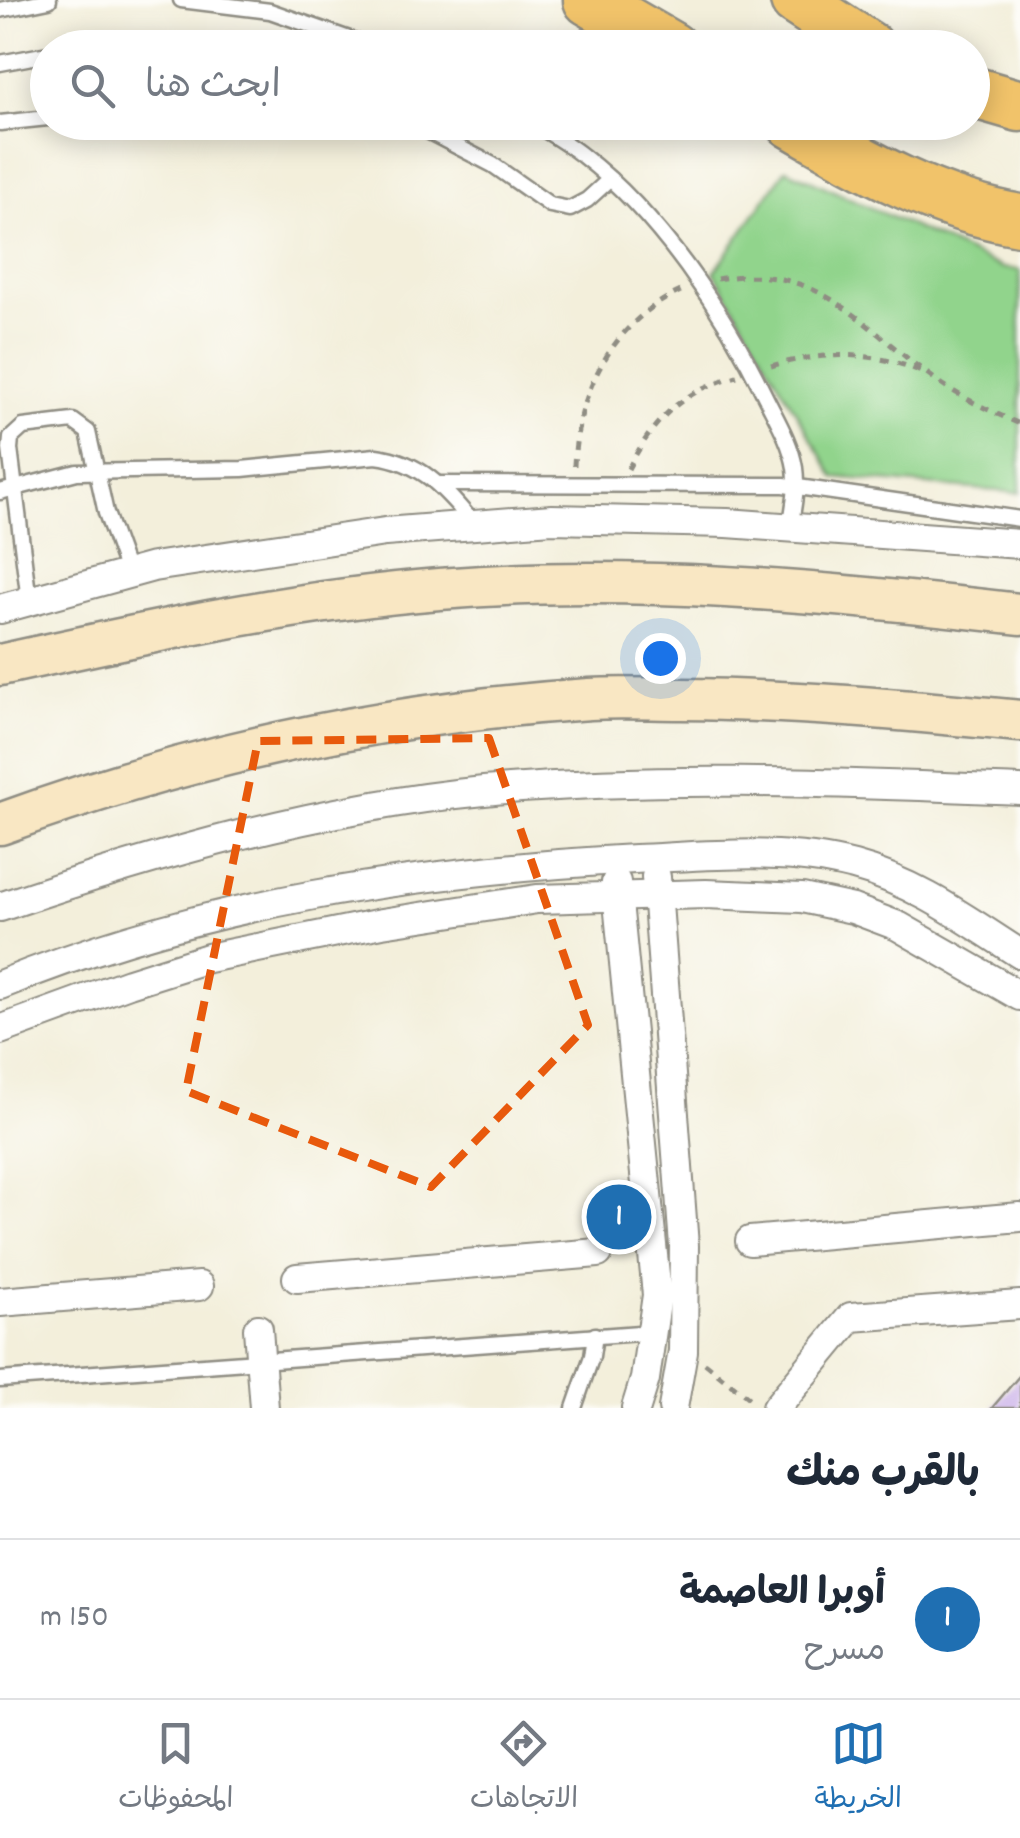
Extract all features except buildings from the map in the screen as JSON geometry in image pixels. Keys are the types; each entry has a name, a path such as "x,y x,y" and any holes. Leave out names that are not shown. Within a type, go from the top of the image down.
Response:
{"highway":[{"path":"589,0 641,30"},
{"path":"796,0 842,30"},
{"path":"990,97 1020,106"},
{"path":"821,140 876,172 989,215 1020,220"}],"street":[{"path":"0,609 153,568 385,532 552,519 727,523 1020,544"},
{"path":"0,665 288,606 442,588 584,584 721,587 871,597 1020,614"},
{"path":"0,824 63,800 293,738 444,713 592,698 856,704 1020,722"},
{"path":"0,906 189,848 350,813 481,792 610,782 734,779 1020,790"},
{"path":"0,985 157,929 262,904 448,873 655,858 804,857 850,864 890,876 936,900 1020,954"},
{"path":"655,858 695,1245 673,1408"},
{"path":"615,860 647,1249 657,1295 646,1379 636,1408"},
{"path":"0,1030 208,958 282,941 538,899 658,895 802,898 853,910 898,926 1020,996"},
{"path":"750,1242 1020,1217"},
{"path":"647,1249 695,1245"},
{"path":"297,1278 598,1253"},
{"path":"0,1302 199,1286"},
{"path":"776,1408 850,1316 1020,1305"},
{"path":"258,1329 264,1408"}],"lane":[{"path":"0,10 49,0"},
{"path":"181,0 270,12 322,30"},
{"path":"0,63 30,57"},
{"path":"0,124 30,120"},
{"path":"445,140 492,164 550,205 570,209 610,179"},
{"path":"560,140 610,179 671,247 737,340 788,443 796,486 790,528"},
{"path":"29,601 7,489 10,444 18,430 28,426 78,423 90,438 112,531 128,574"},
{"path":"7,489 55,476 96,471 242,469 376,456 411,464 440,484 475,525"},
{"path":"440,484 796,486 1020,520"},
{"path":"0,1380 654,1332"},
{"path":"574,1408 582,1392 595,1336"}],"path":[{"path":"695,1355 761,1408"}],"highlighted area":[{"path":"489,738 588,1025 431,1187 186,1091 258,741"}],"green space":[{"path":"786,169 1003,268 1020,270 1020,493 834,477 714,272"}],"place":[{"name":"أوبرا العاصمة","path":"619,1217"}]}
